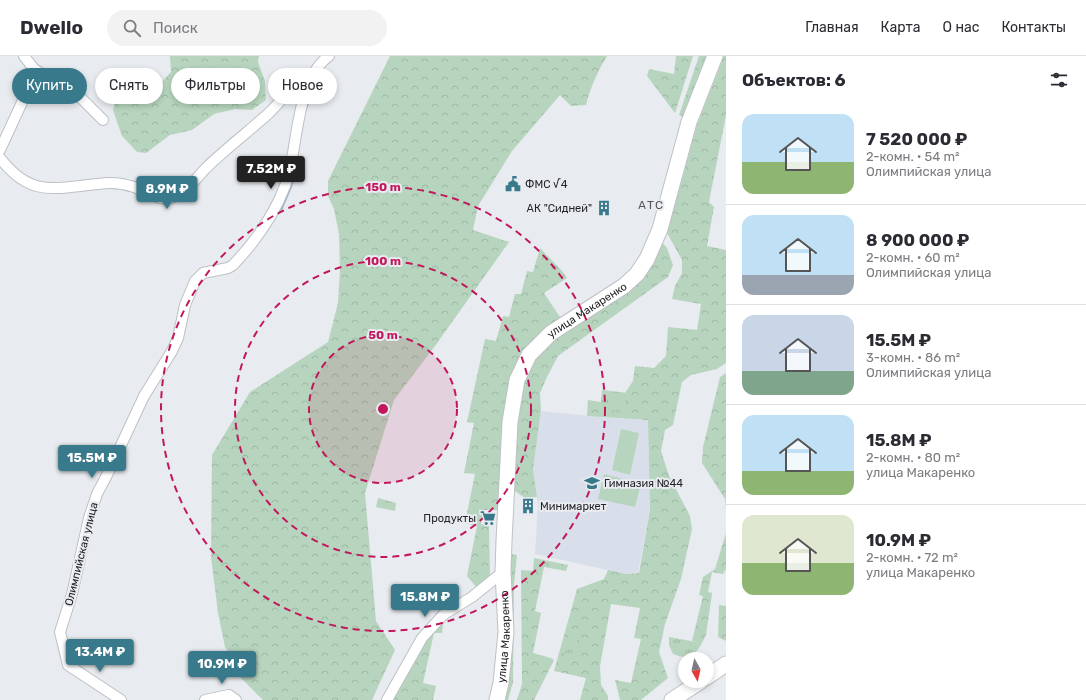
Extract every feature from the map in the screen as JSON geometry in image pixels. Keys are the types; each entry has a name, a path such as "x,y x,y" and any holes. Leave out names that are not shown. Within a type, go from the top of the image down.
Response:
{"street":[{"path":"24,56 33,68"},
{"name":"Олимпийская улица","path":"318,68 328,56"},
{"name":"улица Макаренко","path":"497,700 501,683 506,632 504,572 510,422 518,380 529,355 551,333 624,286 637,274 647,259 660,229 689,122 715,56"},
{"path":"0,150 21,104"},
{"path":"87,104 103,120"},
{"name":"Олимпийская улица","path":"0,158 20,179 33,186 46,189 114,182 134,187 155,197 164,199 172,197 186,188 278,104"},
{"name":"Олимпийская улица","path":"121,700 68,665 60,632 72,594 89,518 97,494 144,396 172,351 178,338 185,304 195,281 203,273 228,268 233,265 261,230 279,200 290,169 297,123 303,104"},
{"name":"улица Макаренко","path":"387,700 422,638 443,615 472,597 504,572"},
{"path":"714,672 726,664"},
{"path":"672,700 690,688"},
{"path":"205,700 229,695 236,700"}],"shaded area":[{"name":"Гимназия №44","path":"541,411 648,420 650,510 638,573 626,574 535,554 538,505 533,469"}],"green space":[{"path":"170,56 259,56 258,62 265,81 266,100 252,110 235,109 214,114 192,130 170,135 146,153 137,152 122,136 113,110 114,104 163,104 163,80 171,72"},
{"path":"390,56 607,56 600,68 586,105 571,106 560,95 512,151 478,206 473,230 509,242 435,346 394,400 365,493 376,621 395,650 372,700 263,700 236,673 231,656 225,647 218,613 211,557 212,455 250,392 328,342 338,303 340,270 339,234 334,209 328,196 328,181"},
{"path":"676,56 693,56 675,113 647,76 649,69 674,74"},
{"path":"699,56 711,56 684,118 679,115"},
{"path":"724,56 726,56 726,115 709,202 714,207 707,246 726,250 726,363 717,369 691,375 682,382 673,425 665,430 661,451 669,476 690,516 692,529 681,579 665,624 659,652 668,678 641,700 620,700 615,680 631,683 641,639 634,638 640,608 611,604 600,666 601,685 608,696 608,700 580,700 586,678 554,671 577,589 604,579 608,570 626,574 639,573 650,510 648,420 587,416 588,400 601,402 600,410 628,393 625,393 633,381 635,366 654,368 666,356 668,327 697,330 701,304 672,299 675,286 682,273 682,260 667,233 697,125"},
{"path":"661,241 667,248 673,265 668,277 558,356 540,393 541,411 533,469 537,497 525,498 512,489 514,424 523,381 535,358 555,339 629,289"},
{"path":"540,248 567,278 544,293 562,320 523,354 500,510 483,510 481,524 489,526 490,577 477,588 467,576 477,526 465,523 475,474 464,473 474,423 467,422 485,339 496,341 503,316 509,317 515,294 521,294 527,271 533,272"},
{"path":"726,373 726,509 725,499 702,463 703,447 720,377"},
{"path":"602,390 628,393 626,412 600,410"},
{"path":"621,429 639,433 630,475 612,470"},
{"path":"604,474 641,484 635,507 598,499"},
{"path":"378,498 396,503 395,511 376,507"},
{"path":"726,533 726,569 723,574 712,572 708,592 712,594 706,635 702,643 692,641 703,596 699,595 703,577 715,569"},
{"path":"510,554 517,555 514,584 513,682 508,700 501,700"},
{"path":"534,558 568,565 566,571 544,567 535,611 541,613 533,653 554,660 534,700 517,700 522,684 521,570 533,571"},
{"path":"719,605 726,606 726,641 718,637"},
{"path":"444,616 442,633 434,633 423,683 436,686 433,700 390,700 423,639"},
{"path":"569,636 580,638 575,658 564,656"},
{"path":"669,637 702,643 695,652 678,652 678,656 673,654 669,645"}],"waterway":[{"path":"281,209 292,181"}],"place":[{"name":"ФМС √4","path":"513,184"},
{"name":"АК \"Сидней\"","path":"604,208"},
{"name":"Гимназия №44","path":"592,483"},
{"name":"Минимаркет","path":"528,506"},
{"name":"Продукты","path":"488,518"}],"district":[{"name":"АТС","path":"651,205"}]}
